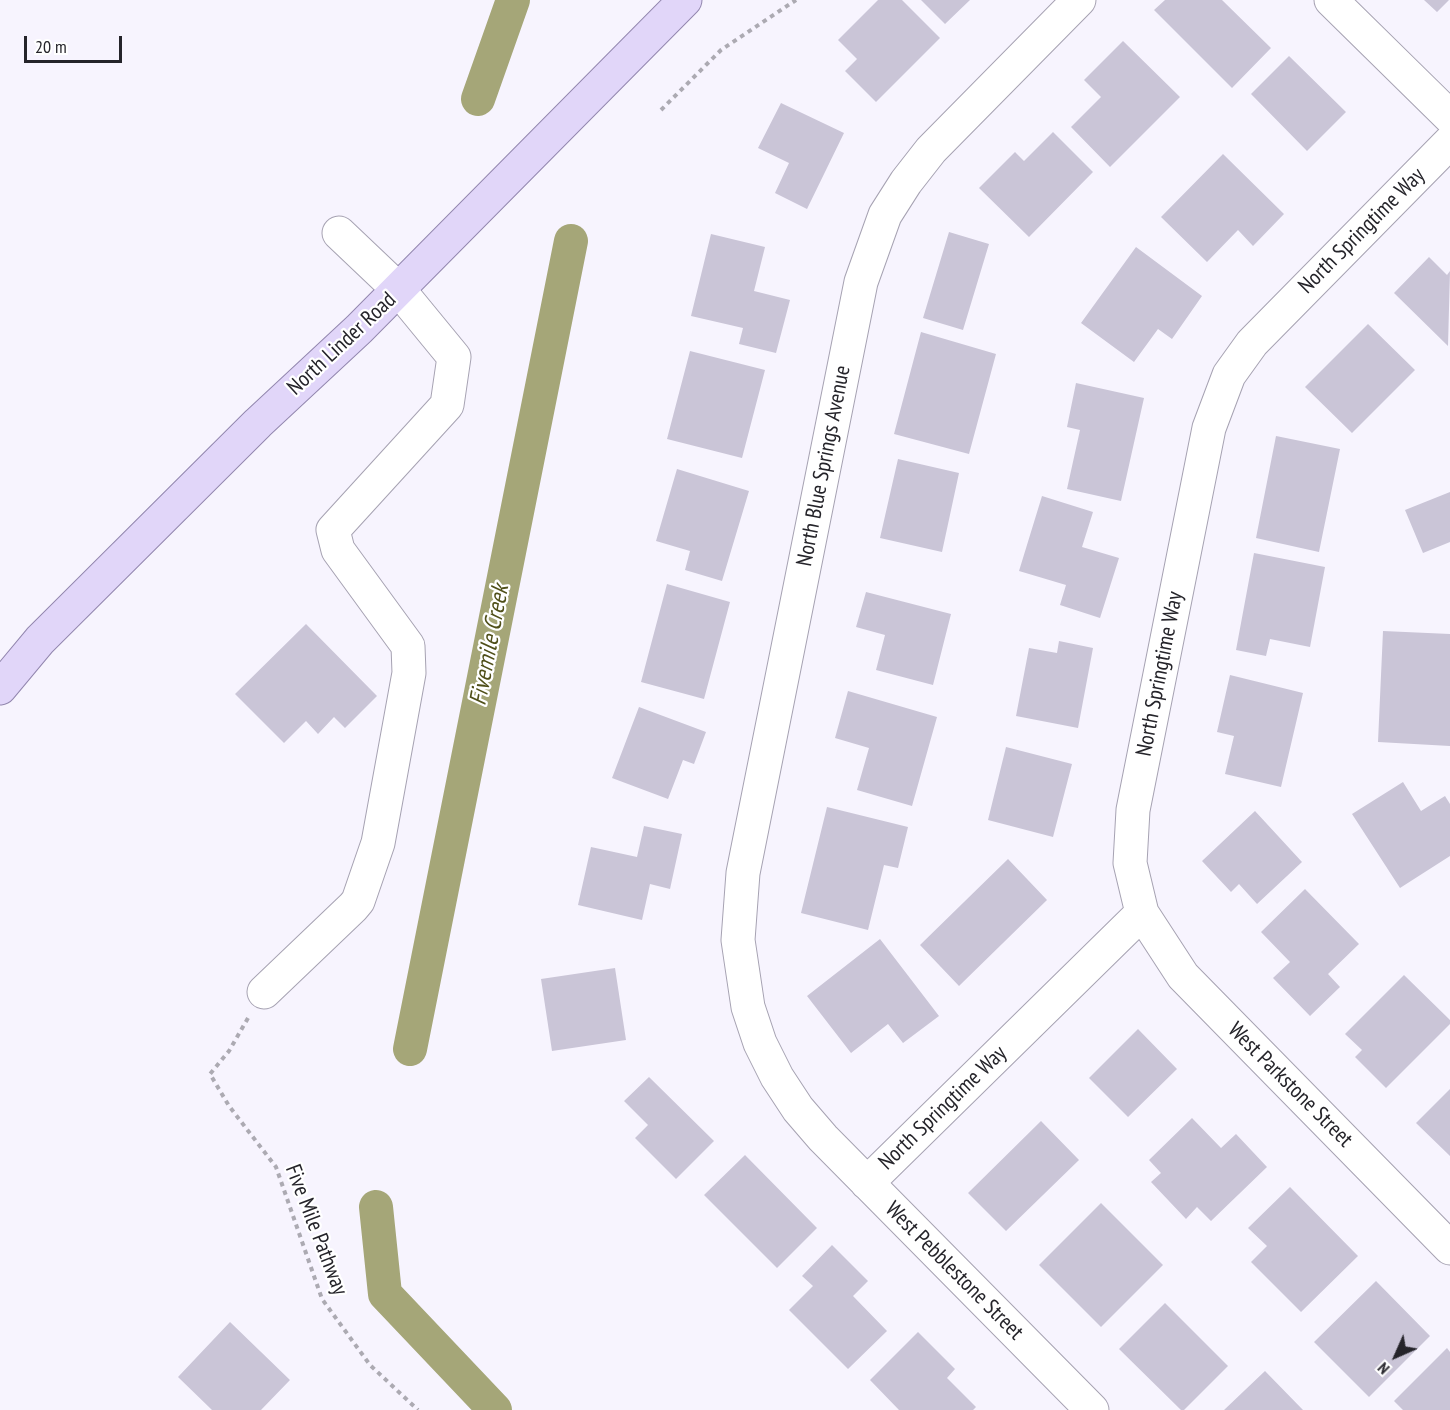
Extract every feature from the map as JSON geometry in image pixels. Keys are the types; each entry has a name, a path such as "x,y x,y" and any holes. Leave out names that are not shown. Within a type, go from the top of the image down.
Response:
{"main road":[{"name":"North Linder Road","path":"0,688 40,640 258,423 399,290 685,0"}],"street":[{"name":"North Blue Springs Avenue","path":"748,1007 738,940 743,873 861,282 885,215 906,182 932,150 1079,0"},
{"path":"1331,0 1450,117"},
{"name":"North Springtime Way","path":"867,1183 1142,913 1130,862 1133,810 1209,428 1229,375 1252,343 1450,141"},
{"path":"264,992 353,908 358,901 378,843 410,673 408,646 338,550 333,530 447,405 454,357 399,290 339,232"},
{"name":"West Parkstone Street","path":"1142,913 1183,976 1450,1248"},
{"name":"West Pebblestone Street","path":"748,1007 768,1060 798,1109 867,1183 1092,1410"}],"path":[{"path":"662,110 721,50 796,0"},
{"name":"Five Mile Pathway","path":"264,992 229,1051 210,1074 229,1106 276,1167 322,1299 370,1365 418,1410"}],"building":[{"path":"878,0 902,0 940,38 876,102 845,71 857,59 838,40"},
{"path":"921,0 970,0 945,24"},
{"path":"1165,0 1222,0 1271,48 1232,88 1154,10"},
{"path":"1424,0 1449,0 1437,12"},
{"path":"1123,41 1180,97 1110,167 1071,127 1101,97 1084,80"},
{"path":"1289,56 1346,112 1307,151 1251,94"},
{"path":"781,103 844,133 807,209 775,193 789,163 758,148"},
{"path":"1053,132 1093,172 1029,237 979,188 1015,152 1024,161"},
{"path":"1223,154 1284,214 1253,246 1238,230 1207,262 1161,217"},
{"path":"949,232 989,244 963,330 923,318"},
{"path":"711,234 765,247 754,291 790,300 776,353 739,344 743,328 691,316"},
{"path":"1136,247 1202,296 1172,339 1158,329 1134,362 1081,323"},
{"path":"1429,257 1447,275 1450,271 1448,346 1394,293"},
{"path":"1368,324 1415,370 1352,433 1305,387"},
{"path":"921,332 996,354 969,454 894,434"},
{"path":"690,351 765,370 742,458 667,439"},
{"path":"1076,383 1144,398 1121,501 1067,489 1080,430 1067,427"},
{"path":"1276,436 1340,449 1319,552 1256,538"},
{"path":"898,459 959,473 942,552 880,538"},
{"path":"677,469 749,491 722,581 685,570 690,551 656,541"},
{"path":"1450,492 1450,542 1423,553 1405,510"},
{"path":"1042,496 1093,512 1082,547 1119,558 1100,618 1060,605 1066,585 1019,571"},
{"path":"1254,553 1325,567 1310,647 1270,639 1266,656 1236,650"},
{"path":"667,584 730,602 704,699 641,682"},
{"path":"866,592 951,614 933,685 876,670 885,635 856,627"},
{"path":"306,624 377,696 345,728 334,717 318,734 306,721 284,743 235,694"},
{"path":"1383,631 1450,634 1450,746 1378,742"},
{"path":"1059,641 1093,648 1078,728 1016,716 1029,648 1057,653"},
{"path":"1230,675 1303,693 1281,787 1225,774 1234,736 1217,732"},
{"path":"848,691 937,717 912,806 857,790 869,748 835,738"},
{"path":"639,707 706,732 694,764 683,760 668,799 612,778"},
{"path":"1006,747 1072,764 1053,837 988,820"},
{"path":"1403,782 1421,811 1445,796 1450,804 1450,856 1400,888 1352,814"},
{"path":"827,807 908,827 898,868 884,865 868,930 801,913"},
{"path":"1255,811 1302,862 1257,904 1239,884 1231,892 1202,861"},
{"path":"644,826 682,834 670,889 650,884 642,920 578,905 591,847 637,857"},
{"path":"1008,859 1047,900 959,986 920,945"},
{"path":"1305,889 1359,944 1328,974 1340,987 1310,1016 1273,978 1290,962 1261,932"},
{"path":"880,939 939,1016 903,1043 888,1024 851,1053 807,996"},
{"path":"615,968 626,1040 552,1051 541,979"},
{"path":"1404,975 1450,1020 1450,1024 1386,1088 1355,1057 1362,1050 1345,1034"},
{"path":"1138,1029 1177,1069 1128,1117 1089,1078"},
{"path":"649,1077 714,1141 676,1179 635,1138 648,1125 624,1101"},
{"path":"1450,1089 1450,1156 1416,1123"},
{"path":"1192,1118 1221,1148 1236,1134 1267,1167 1211,1221 1197,1207 1186,1219 1151,1182 1161,1173 1149,1160"},
{"path":"1041,1121 1079,1160 1006,1231 968,1193"},
{"path":"745,1155 817,1228 777,1268 704,1195"},
{"path":"1290,1187 1358,1256 1301,1312 1251,1262 1267,1246 1248,1228"},
{"path":"1101,1203 1163,1265 1101,1327 1039,1265"},
{"path":"832,1245 868,1281 853,1296 887,1331 848,1369 789,1310 813,1286 802,1276"},
{"path":"1376,1281 1430,1336 1369,1397 1314,1342"},
{"path":"1165,1303 1228,1366 1184,1410 1181,1410 1119,1349"},
{"path":"230,1322 290,1380 261,1410 212,1410 178,1377"},
{"path":"918,1332 955,1369 947,1378 976,1407 973,1410 899,1410 870,1380"},
{"path":"1447,1348 1450,1352 1450,1410 1403,1410 1394,1401"},
{"path":"1265,1371 1303,1410 1224,1410"}],"waterway":[{"path":"478,99 513,0"},
{"name":"Fivemile Creek","path":"410,1049 571,241"},
{"name":"Fivemile Creek","path":"376,1207 385,1294 495,1410"}]}
